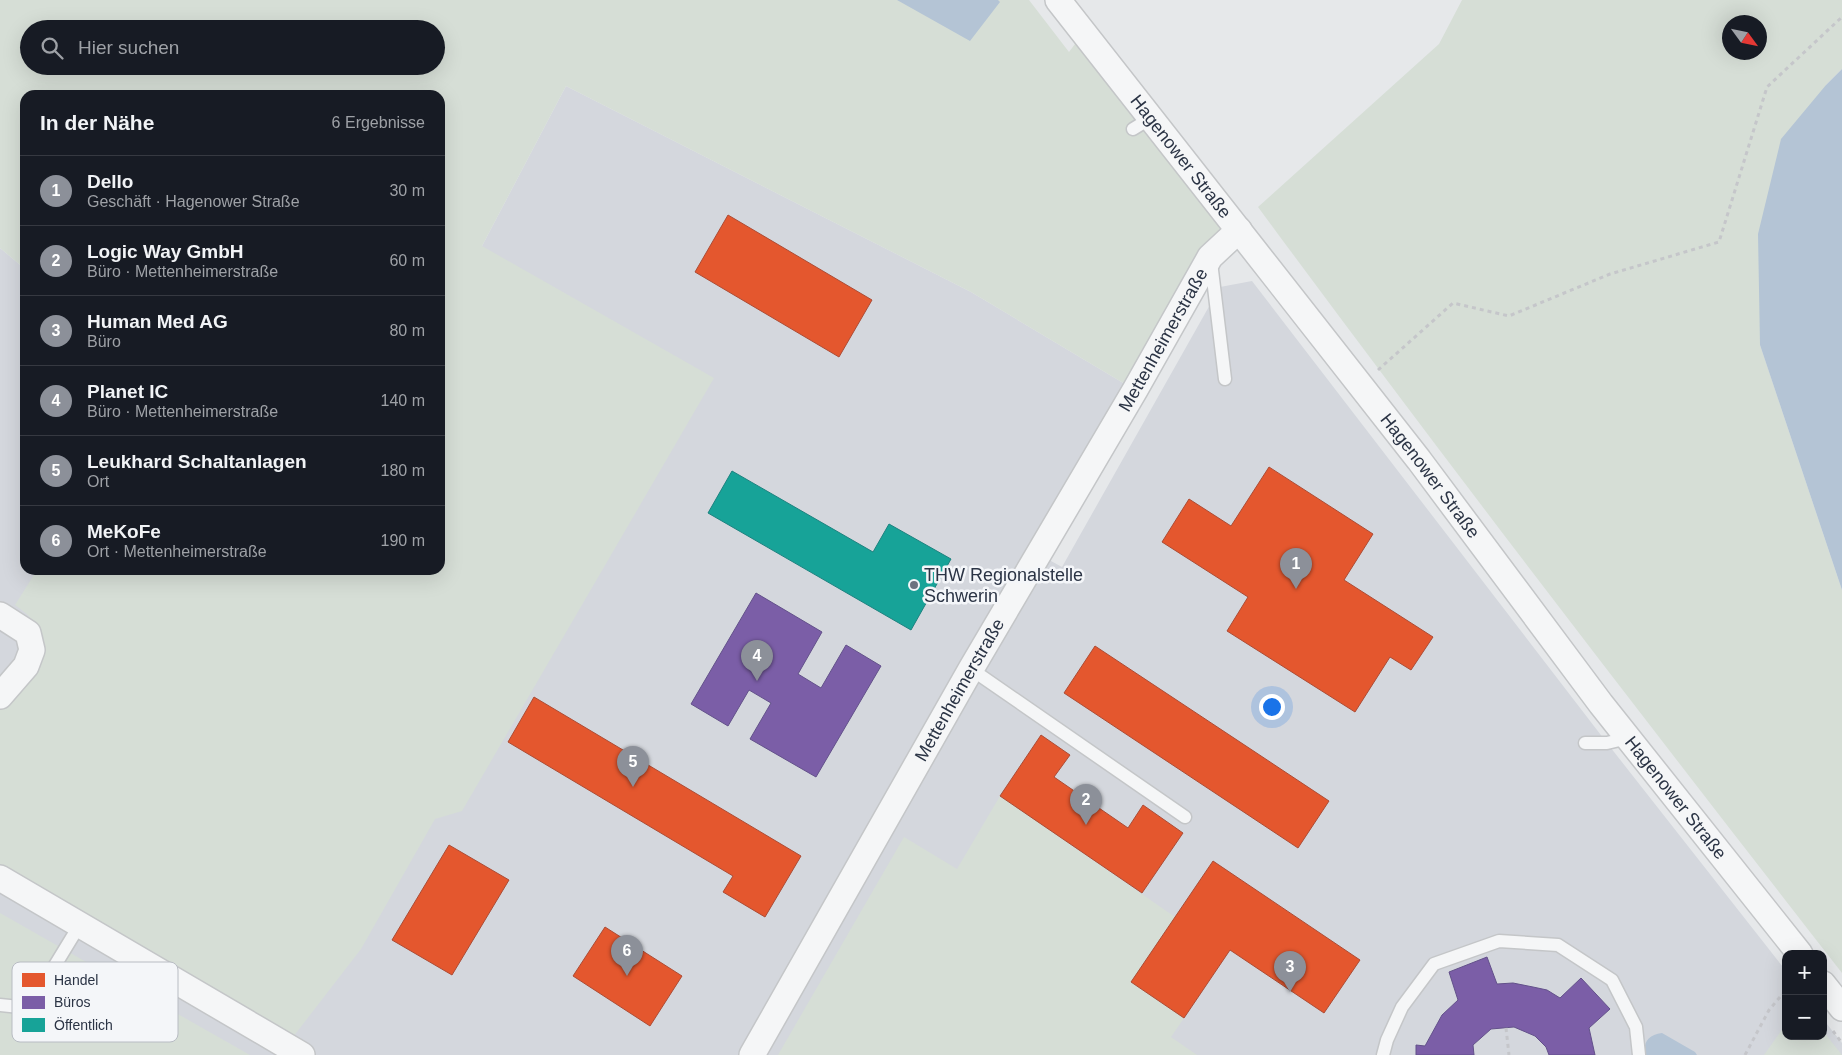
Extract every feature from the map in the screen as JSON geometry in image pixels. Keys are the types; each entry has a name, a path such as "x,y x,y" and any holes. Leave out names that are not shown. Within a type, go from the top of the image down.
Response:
{"street":[{"name":"Hagenower Straße","path":"1058,0 1142,123 1239,230 1359,384 1628,738 1797,950"},
{"name":"Mettenheimerstraße","path":"752,1055 971,669 1135,390 1210,257 1239,230"},
{"path":"0,615 28,633 32,650 26,666 0,696"},
{"path":"0,878 141,962"},
{"path":"178,983 302,1055"},
{"path":"1827,989 1842,1008"}],"lane":[{"path":"1210,257 1226,379"},
{"path":"971,669 1185,817"},
{"path":"1585,743 1607,742 1628,738"},
{"path":"57,962 79,926"},
{"path":"1384,1055 1387,1040 1402,1008 1434,964 1499,940 1558,944 1612,980 1636,1026 1639,1055"}],"path":[{"path":"1359,384 1408,344 1453,302 1509,316 1610,274 1719,242 1767,87 1842,17"},
{"path":"1745,1055 1769,1010 1782,995"},
{"path":"1506,1028 1509,1055"}],"shaded area":[{"path":"0,0 1029,0 1069,52 1084,32 1239,230 1135,390 971,292 566,86 482,246 714,378 462,811 435,819 361,949 293,1037 178,970 178,962 164,962 14,875 0,864 0,708 26,684 36,671 42,659 44,646 41,633 32,619 15,605 34,575 445,575 445,90 20,90 20,265 0,248"},
{"path":"1462,0 1842,0 1842,69 1826,85 1760,345 1842,590 1842,973 1827,954 1827,950 1824,950 1548,592 1258,207 1439,44"},
{"path":"566,86 971,292 1135,390 1038,554 1062,567 1220,287 1252,281 1607,743 1782,966 1782,1040 1827,1040 1827,1024 1842,1043 1842,1055 0,1055 0,248 20,265 20,575 445,575 445,531 482,246"},
{"path":"1000,796 1175,917 1131,982 1184,1018 1171,1037 1197,1055 778,1055 904,837 957,869"},
{"path":"0,913 86,962 12,962 12,1042 178,1042 178,1014 250,1055 0,1055"},
{"path":"1782,1030 1782,1040 1827,1040 1827,1036 1842,1055 1764,1055"}],"water":[{"path":"897,0 998,0 1000,2 970,41"},
{"path":"1842,69 1842,590 1760,345 1758,234 1781,139 1826,85"},
{"path":"1662,1033 1697,1055 1645,1055 1645,1046 1650,1037"}],"building: Handel":[{"path":"728,215 872,300 839,357 695,272"},
{"path":"1269,467 1373,534 1344,580 1433,637 1411,670 1390,657 1355,712 1227,631 1248,597 1162,542 1189,499 1231,526"},
{"path":"1095,646 1329,801 1298,848 1064,693"},
{"path":"534,697 801,856 765,917 723,892 733,876 508,742"},
{"path":"1041,735 1070,755 1054,777 1128,828 1143,805 1183,833 1142,893 1000,796"},
{"path":"449,845 509,880 452,975 392,940"},
{"path":"1213,861 1360,960 1324,1013 1230,950 1184,1018 1131,982"},
{"path":"605,927 682,976 650,1026 573,976"}],"building: Büros":[{"path":"756,593 822,632 798,674 821,688 846,645 881,666 816,777 750,739 771,703 749,690 728,726 691,704"},
{"path":"1487,957 1497,984 1513,983 1547,990 1560,998 1581,978 1610,1009 1589,1028 1595,1055 1549,1055 1546,1047 1535,1036 1514,1027 1491,1029 1473,1045 1474,1055 1416,1055 1416,1045 1425,1046 1442,1015 1458,1000 1449,972"}],"building: Öffentlich":[{"path":"732,471 873,552 889,524 951,559 911,630 708,513"}],"place":[{"name":"THW Regionalstelle Schwerin","path":"914,585"},
{"name":"Dello","path":"1296,589"},
{"name":"Planet IC","path":"757,681"},
{"name":"Leukhard Schaltanlagen","path":"633,787"},
{"name":"Logic Way GmbH","path":"1086,825"},
{"name":"MeKoFe","path":"627,976"},
{"name":"Human Med AG","path":"1290,992"}]}
